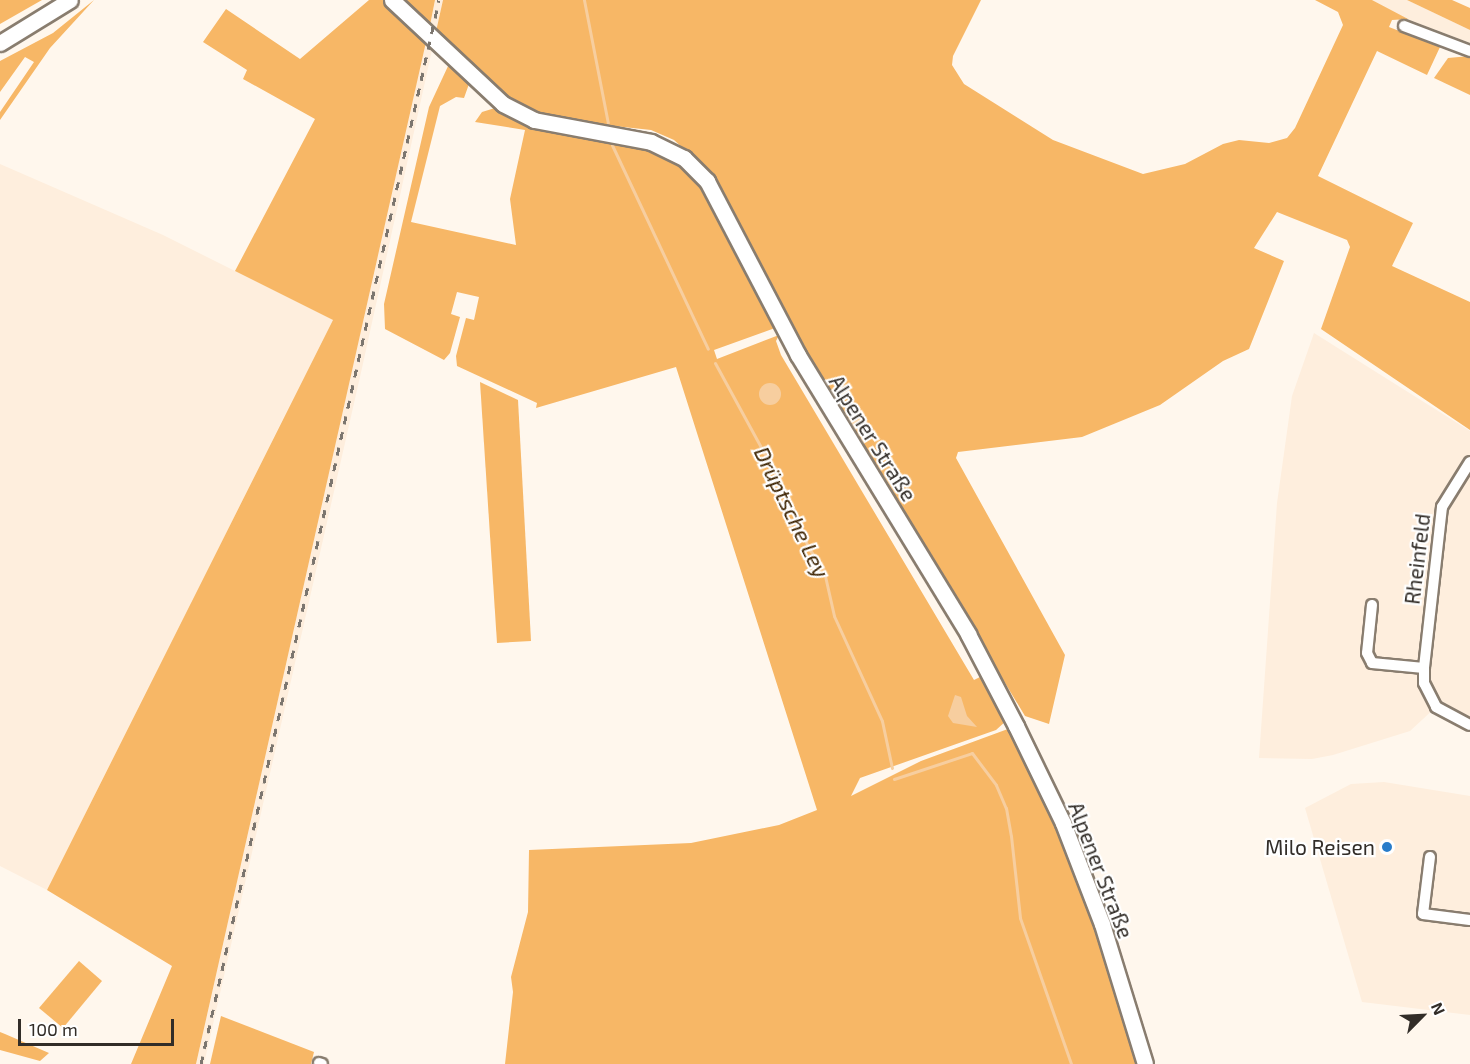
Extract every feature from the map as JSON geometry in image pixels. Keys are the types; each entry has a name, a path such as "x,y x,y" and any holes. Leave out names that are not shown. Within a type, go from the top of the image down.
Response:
{"street":[{"path":"0,43 70,0"},
{"name":"Alpener Straße","path":"392,0 503,104 534,120 651,142 684,158 707,181 793,346 968,634 1016,726 1063,824 1102,924 1145,1064"},
{"path":"1404,26 1470,51"},
{"name":"Rheinfeld","path":"1470,462 1442,507 1424,668 1424,682 1436,707 1470,725"},
{"name":"Rheinfeld","path":"1372,605 1367,653 1372,663 1424,668"},
{"path":"1430,857 1423,914 1470,920"}],"shaded area":[{"path":"0,0 42,0 0,24"},
{"path":"94,0 50,48 0,120 0,112 34,62 25,57 0,92 0,61 53,33"},
{"path":"369,0 383,0 426,42 196,1064 131,1064 172,966 47,890 333,320 235,271 315,119 243,79 247,70 203,42 226,9 300,59"},
{"path":"398,0 435,0 429,30"},
{"path":"435,0 443,0 362,368 204,1064 196,1064"},
{"path":"443,0 981,0 953,56 952,65 964,84 1053,140 1143,174 1185,164 1223,144 1239,140 1269,143 1287,138 1295,128 1343,25 1338,12 1315,0 1372,0 1408,19 1392,20 1389,27 1440,47 1427,75 1377,51 1318,176 1413,223 1392,266 1470,302 1470,430 1321,329 1350,247 1347,240 1277,212 1254,248 1284,261 1249,349 1223,361 1160,405 1082,437 958,452 956,458 1065,655 1049,724 1025,716 789,325 717,179 674,140 651,130 550,119 509,104 435,36"},
{"path":"1372,0 1407,0 1470,30 1470,43 1408,20"},
{"path":"1407,0 1452,0 1470,8 1470,30"},
{"path":"1470,56 1470,95 1434,78 1448,58"},
{"path":"449,64 469,84 464,98 456,97 440,106 411,222 516,245 510,199 525,130 475,122 482,112 495,108 527,126 648,149 689,171 704,189 775,328 714,350 717,359 779,335 776,341 781,355 974,680 982,676 1006,721 996,730 860,778 851,796 921,761 1016,726 1063,823 1145,1064 505,1064 513,992 511,977 528,912 529,850 691,843 779,825 817,810 676,367 536,408 537,403 457,366 456,356 466,318 474,320 479,297 457,292 451,314 460,317 450,353 444,360 385,329 384,304 429,107"},
{"path":"0,164 163,235 333,320 47,890 0,866"},
{"path":"1314,333 1470,431 1470,725 1436,707 1410,731 1333,755 1312,759 1259,758 1277,503 1292,396"},
{"path":"480,382 518,400 531,641 497,643"},
{"path":"770,383 778,386 781,394 778,402 770,405 762,402 759,394 762,386"},
{"path":"955,695 961,697 967,716 977,727 953,723 948,716"},
{"path":"1384,782 1470,796 1470,1015 1362,1002 1305,808 1351,784"},
{"path":"79,961 102,981 63,1028 39,1008"},
{"path":"221,1016 314,1052 311,1064 210,1064"},
{"path":"0,1032 49,1053 40,1061 0,1050"}],"waterway":[{"name":"Drüptsche Ley","path":"584,0 608,123"},
{"name":"Drüptsche Ley","path":"612,145 708,349"},
{"name":"Drüptsche Ley","path":"715,363 781,484 809,549 823,567 834,616 882,721 892,768"},
{"name":"Drüptsche Ley","path":"894,779 972,753 996,785 1006,808 1020,918 1071,1064"}],"railway":[{"path":"201,1064 439,0"}],"place":[{"name":"Milo Reisen","path":"1387,847"}]}
